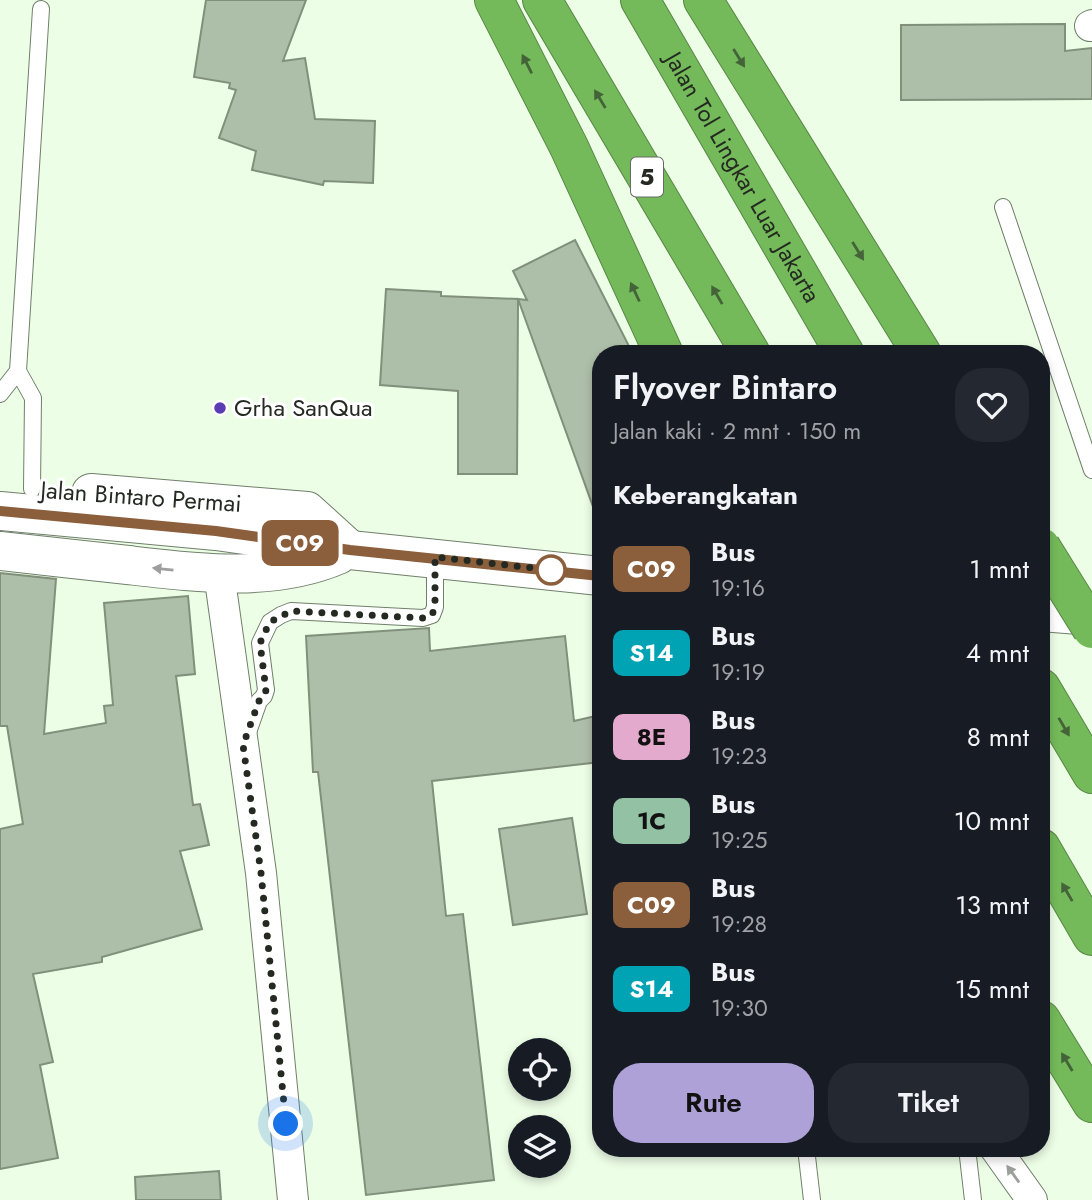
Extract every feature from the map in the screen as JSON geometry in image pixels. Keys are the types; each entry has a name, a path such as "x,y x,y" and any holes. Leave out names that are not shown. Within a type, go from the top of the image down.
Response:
{"highway":[{"path":"494,0 569,147 660,345"},
{"name":"5","path":"542,0 746,345"},
{"name":"Jalan Tol Lingkar Luar Jakarta","path":"640,0 840,345"},
{"path":"703,0 916,345"},
{"path":"1050,561 1092,629"},
{"path":"1050,703 1089,770"},
{"path":"1050,864 1092,936"},
{"path":"1050,1035 1092,1103"}],"street":[{"name":"Jalan Bintaro Permai","path":"16,488 307,511 350,550"},
{"name":"Jalan Bintaro Permai","path":"0,511 216,531 350,550 592,575"},
{"name":"Jalan Bintaro Permai","path":"0,551 219,573 266,572 316,565 350,550"},
{"path":"219,573 261,873 293,1200"},
{"path":"1050,613 1092,616"},
{"path":"1001,1157 1032,1200"}],"lane":[{"path":"16,488 33,398 18,371 41,9"},
{"path":"1003,207 1050,345"},
{"path":"1050,346 1092,470"},
{"path":"0,394 18,371"},
{"path":"243,745 259,701 266,690 260,643 270,622 291,611 423,618 432,615 435,607 435,557"},
{"path":"807,1157 812,1200"},
{"path":"968,1157 972,1200"}],"building":[{"path":"206,0 306,0 283,61 305,58 315,119 375,121 373,183 324,181 323,185 252,170 256,151 219,138 236,90 229,88 230,83 194,77"},
{"path":"1065,24 1065,51 1092,48 1092,99 901,100 901,25"},
{"path":"575,240 628,345 592,345 592,504 518,299 527,300 513,271"},
{"path":"386,289 441,292 441,296 518,299 517,474 458,474 458,391 380,385"},
{"path":"0,573 56,579 44,734 106,723 104,706 113,705 104,603 188,596 195,674 176,676 193,805 200,804 209,845 180,851 202,929 102,957 102,962 33,974 53,1062 40,1065 58,1158 0,1169 0,829 23,824 7,726 0,726"},
{"path":"429,628 430,651 565,636 574,721 592,717 592,763 432,781 446,916 463,914 494,1180 366,1195 318,772 313,772 306,636"},
{"path":"572,818 587,914 513,925 499,829"},
{"path":"219,1171 221,1200 136,1200 135,1177"}],"bus line":[{"name":"C09","path":"0,511 216,531 350,550 592,575"}],"place":[{"name":"Grha SanQua","path":"220,408"}],"route":[{"path":"286,1124 261,873 243,745 259,701 266,690 260,643 264,634 270,622 291,611 423,618 432,615 435,607 435,557 551,570"}]}
